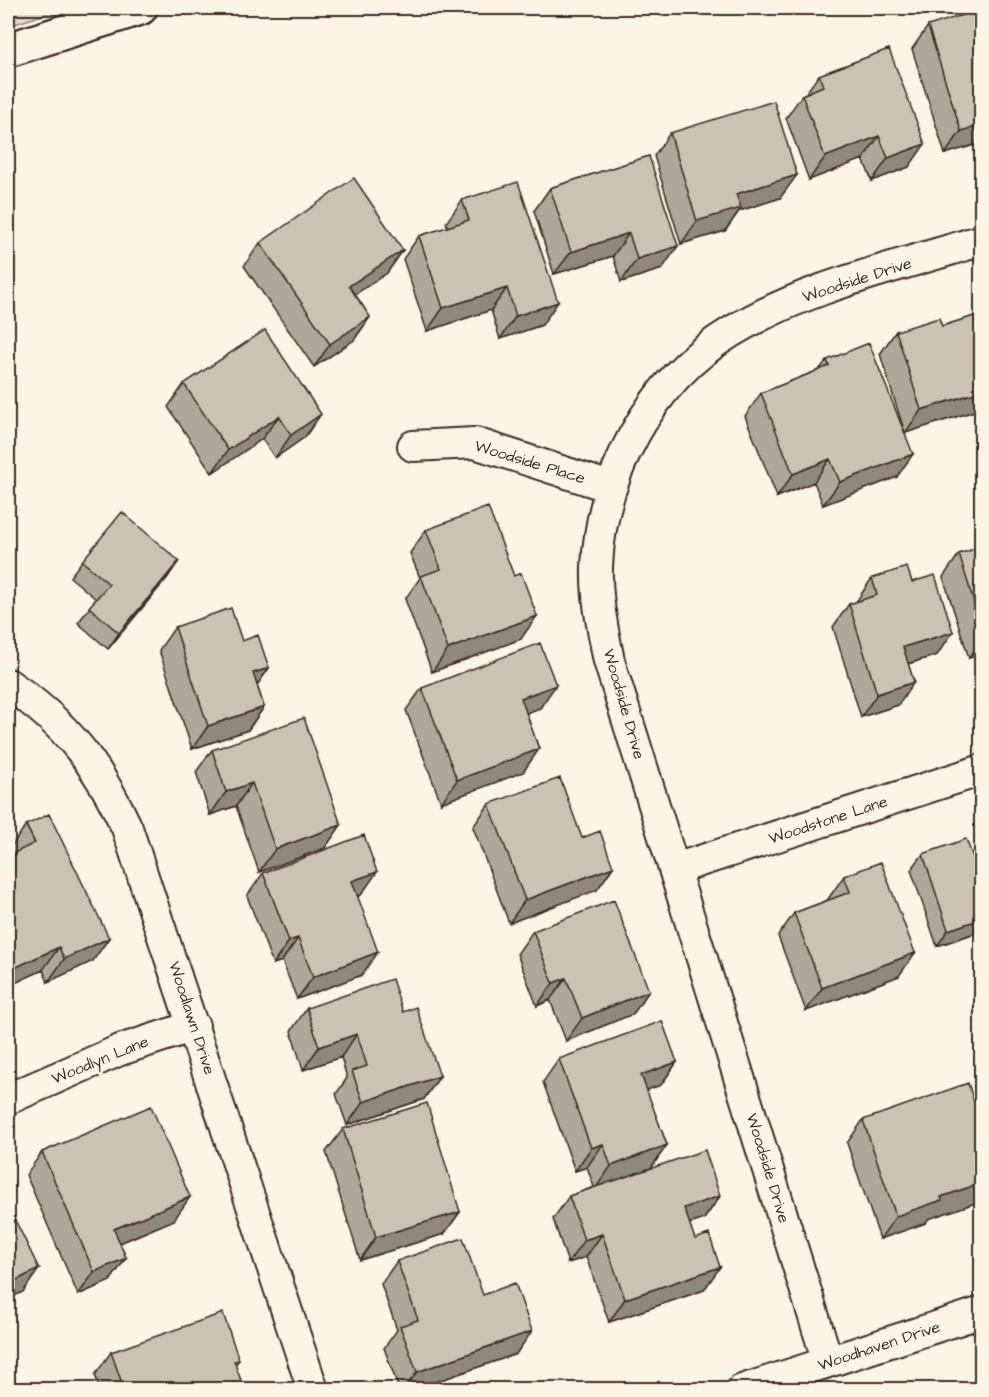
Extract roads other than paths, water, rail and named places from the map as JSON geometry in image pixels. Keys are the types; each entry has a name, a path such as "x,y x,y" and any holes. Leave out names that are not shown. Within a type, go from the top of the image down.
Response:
{"main road":[{"path":"8,50 140,8"}],"street":[{"name":"Woodside Drive","path":"828,1362 619,696 602,627 597,569 603,516 610,487 624,453 658,399 692,362 730,332 811,294 981,240"},
{"name":"Woodside Place","path":"413,446 458,442 475,443 610,487"},
{"name":"Woodlawn Drive","path":"8,684 60,724 102,777 127,828 313,1389"},
{"name":"Woodstone Lane","path":"675,869 981,771"},
{"name":"Woodlyn Lane","path":"8,1099 111,1054 194,1026"},
{"name":"Woodhaven Drive","path":"741,1389 981,1312"}]}
